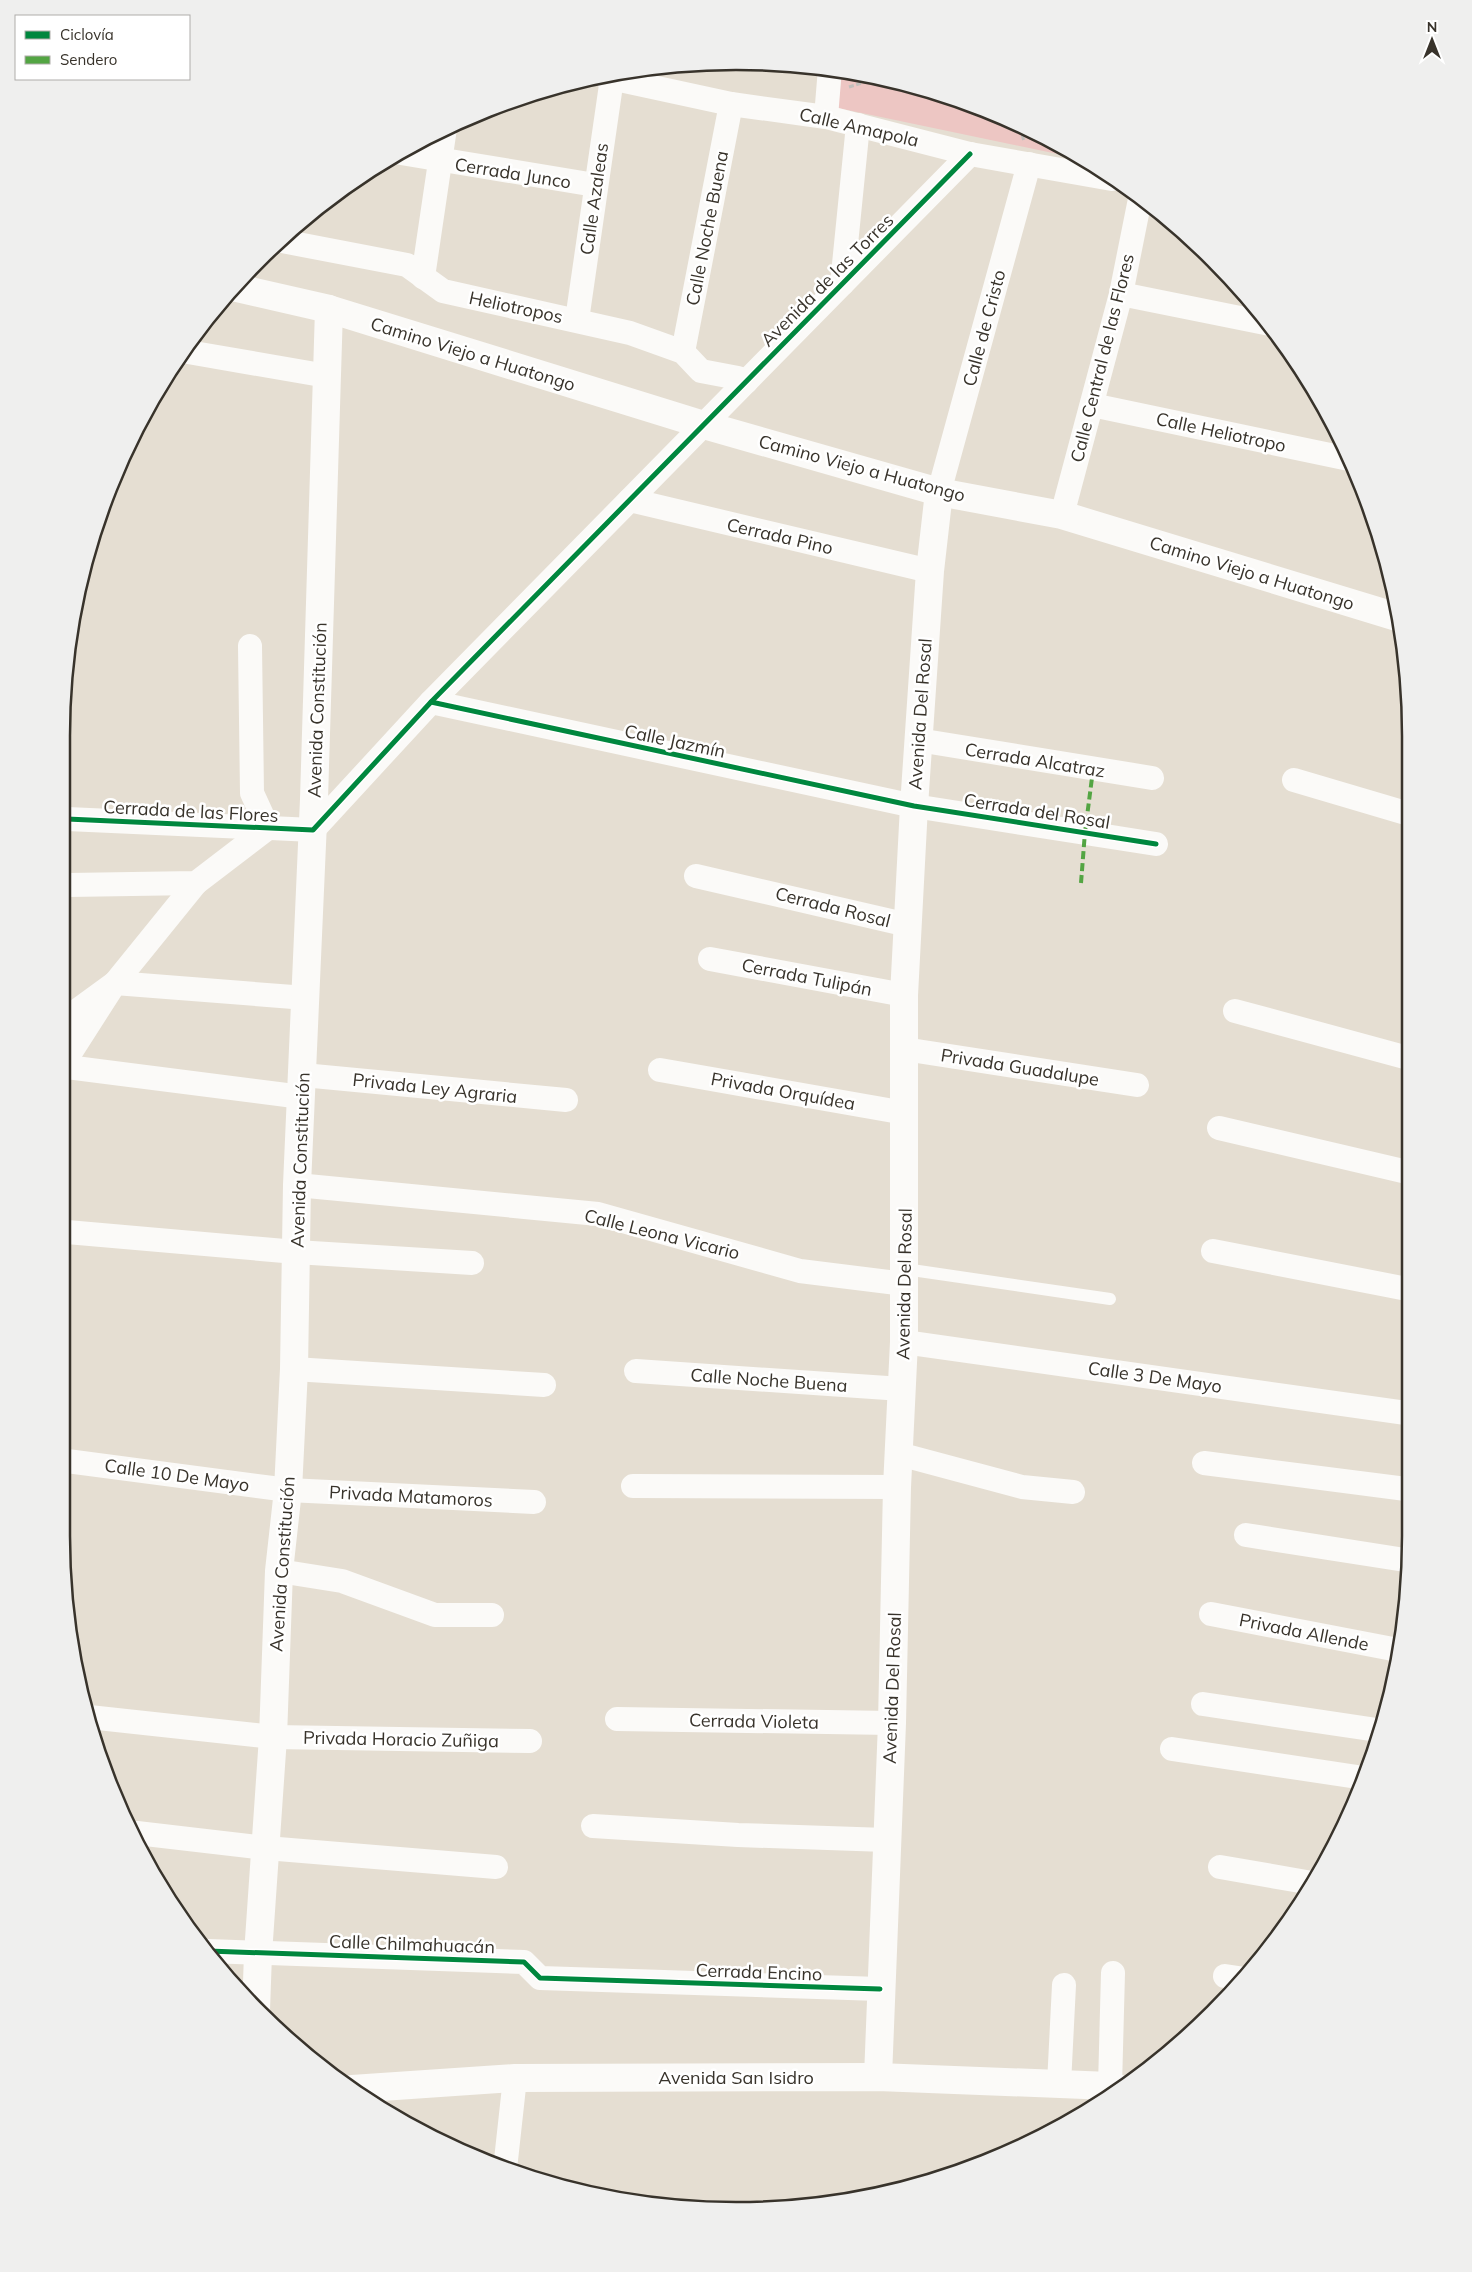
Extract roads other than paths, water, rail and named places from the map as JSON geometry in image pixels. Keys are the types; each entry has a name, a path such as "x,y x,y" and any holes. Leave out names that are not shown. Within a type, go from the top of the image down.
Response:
{"main road":[{"name":"Camino Viejo a Huatongo","path":"242,289 329,309 704,425 939,492 1062,515 1390,615"},
{"name":"Avenida Constitución","path":"256,1998 273,1736 279,1571 288,1490 294,1369 297,1185 303,1086 313,830 329,309"},
{"name":"Avenida Del Rosal","path":"878,2077 892,1723 897,1487 904,1342 904,995 918,740 930,572 939,492"},
{"name":"Avenida San Isidro","path":"364,2088 515,2078 878,2077 1110,2087"}],"street":[{"path":"826,117 829,77"},
{"name":"Calle Amapola","path":"621,81 731,104 826,117 970,154 1097,176"},
{"name":"Calle Azaleas","path":"577,320 608,83"},
{"name":"Calle Noche Buena","path":"683,352 731,104"},
{"path":"842,284 858,124"},
{"path":"423,277 443,138"},
{"name":"Avenida de las Torres","path":"313,830 431,702 970,154"},
{"name":"Cerrada Junco","path":"410,156 595,185"},
{"name":"Calle de Cristo","path":"939,492 1029,164"},
{"name":"Calle Central de las Flores","path":"1062,515 1121,294 1139,206"},
{"name":"Heliotropos","path":"289,242 407,265 443,291 630,333 683,352 701,372 738,378 746,382"},
{"path":"1121,294 1256,321"},
{"path":"192,353 327,376"},
{"name":"Calle Heliotropo","path":"1092,405 1340,457"},
{"name":"Cerrada Pino","path":"630,500 930,572"},
{"path":"70,1053 116,984 196,883 268,828 252,793 250,646"},
{"name":"Calle Jazmín","path":"431,702 914,806"},
{"name":"Cerrada Alcatraz","path":"918,740 1152,778"},
{"path":"1294,780 1402,812"},
{"name":"Cerrada del Rosal","path":"914,806 1156,844"},
{"name":"Cerrada de las Flores","path":"70,819 313,830"},
{"name":"Cerrada Rosal","path":"696,876 908,925"},
{"path":"70,885 196,883"},
{"name":"Cerrada Tulipán","path":"710,960 904,995"},
{"path":"70,1016 116,984 306,998"},
{"path":"1235,1011 1402,1056"},
{"name":"Privada Guadalupe","path":"904,1049 1137,1085"},
{"name":"Privada Ley Agraria","path":"70,1067 303,1086 566,1100"},
{"name":"Privada Orquídea","path":"660,1070 905,1113"},
{"path":"1219,1128 1402,1171"},
{"name":"Calle Leona Vicario","path":"297,1185 598,1214 800,1271 905,1276"},
{"path":"70,1232 296,1252 472,1263"},
{"path":"1213,1251 1402,1288"},
{"name":"Calle 3 De Mayo","path":"904,1342 1402,1412"},
{"path":"294,1369 544,1386"},
{"name":"Calle Noche Buena","path":"636,1372 902,1389"},
{"path":"899,1454 1022,1487 1073,1492"},
{"name":"Calle 10 De Mayo","path":"70,1461 288,1490"},
{"path":"1204,1463 1402,1488"},
{"path":"633,1486 897,1487"},
{"name":"Privada Matamoros","path":"288,1490 534,1502"},
{"path":"1246,1535 1401,1559"},
{"path":"279,1571 342,1581 435,1615 492,1615"},
{"name":"Privada Allende","path":"1211,1614 1392,1649"},
{"path":"1203,1704 1373,1730"},
{"name":"Privada Horacio Zuñiga","path":"96,1718 273,1736 530,1741"},
{"name":"Cerrada Violeta","path":"617,1719 892,1723"},
{"path":"1172,1749 1357,1777"},
{"path":"593,1826 738,1835 886,1840"},
{"path":"140,1833 266,1848 496,1867"},
{"path":"1220,1867 1305,1882"},
{"name":"Calle Chilmahuacán","path":"216,1952 524,1962 540,1978 608,1982"},
{"path":"1113,1972 1115,2083"},
{"name":"Cerrada Encino","path":"608,1982 880,1990"},
{"path":"1059,2084 1064,1985"},
{"path":"506,2161 515,2078"}],"lane":[{"path":"905,1276 1110,1299"}]}
